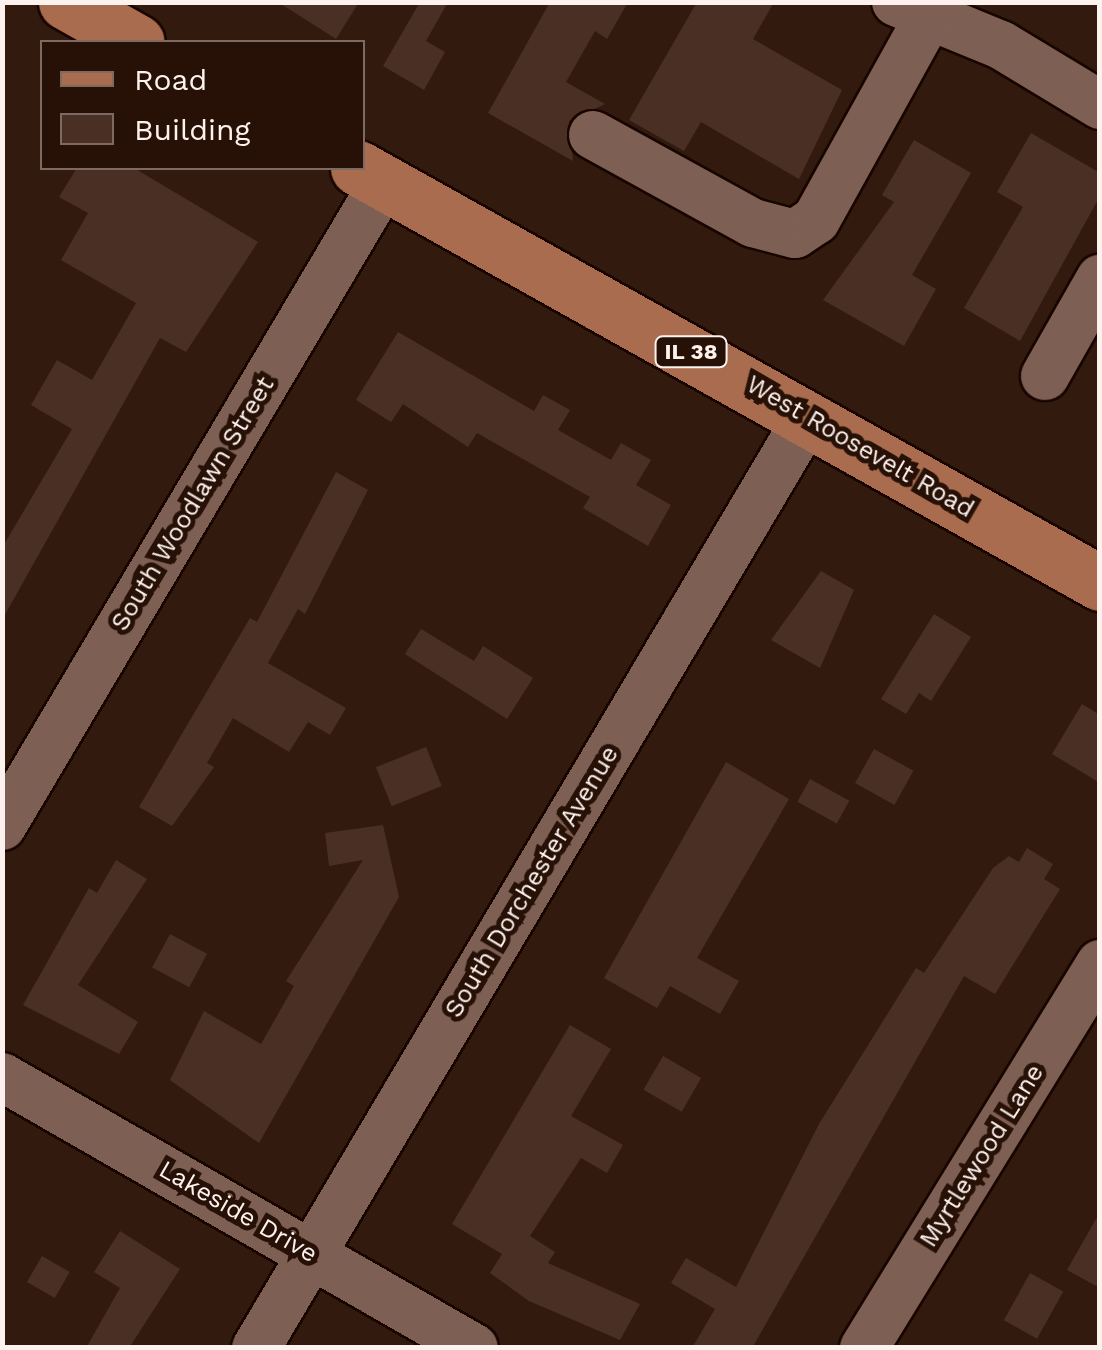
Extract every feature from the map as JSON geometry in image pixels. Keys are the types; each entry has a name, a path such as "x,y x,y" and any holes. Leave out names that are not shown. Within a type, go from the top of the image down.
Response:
{"main road":[{"path":"66,2 133,40"},
{"name":"West Roosevelt Road","path":"371,175 1100,582"}],"street":[{"path":"592,135 754,223 796,234 816,220 912,11 1001,46 1100,104"},
{"name":"South Woodlawn Street","path":"2,826 371,175"},
{"path":"1045,376 1100,279"},
{"name":"South Dorchester Avenue","path":"256,1348 808,417"},
{"name":"Myrtlewood Lane","path":"864,1348 1100,964"},
{"name":"Lakeside Drive","path":"2,1077 474,1348"}],"building":[{"path":"278,2 359,2 336,39"},
{"path":"420,2 448,2 426,41 445,52 424,90 383,66"},
{"path":"550,2 628,2 607,39 595,31 566,82 605,104 569,121 573,161 488,113"},
{"path":"697,2 774,2 753,39 842,90 799,179 701,122 684,151 629,120"},
{"path":"1031,133 1100,173 1100,196 1020,341 964,308 1023,207 997,192"},
{"path":"914,140 971,173 912,275 936,289 904,346 823,300 894,202 882,195"},
{"path":"76,170 137,170 258,242 186,352 160,338 2,620 2,548 72,429 31,405 57,360 92,380 136,303 61,260 88,213 59,197"},
{"path":"398,332 534,411 543,395 570,410 558,430 611,460 621,443 651,460 636,485 671,505 648,546 583,508 590,497 477,433 468,447 403,404 391,422 356,400"},
{"path":"336,472 368,490 305,614 298,609 268,663 346,708 330,735 308,722 289,752 233,718 207,763 214,767 172,826 139,807 250,618 257,622"},
{"path":"821,571 854,590 820,668 771,640"},
{"path":"934,614 971,637 931,701 919,693 906,714 881,699"},
{"path":"421,629 474,661 483,646 533,678 507,719 405,654"},
{"path":"1082,704 1100,715 1100,783 1052,754"},
{"path":"426,747 442,786 392,806 376,767"},
{"path":"874,749 913,771 894,805 855,783"},
{"path":"726,762 789,799 697,958 739,981 720,1014 670,986 657,1008 604,978"},
{"path":"810,779 849,801 837,824 797,802"},
{"path":"383,825 399,897 259,1143 170,1080 204,1011 261,1044 294,986 286,981 363,860 329,866 325,833"},
{"path":"1027,848 1053,864 1044,879 1060,889 995,994 964,976 752,1348 692,1348 715,1309 671,1283 686,1258 736,1287 819,1124 916,968 924,973 993,868 1009,856 1019,862"},
{"path":"116,860 147,879 78,985 138,1022 119,1054 23,1005 89,888 97,893"},
{"path":"170,934 207,954 189,987 152,968"},
{"path":"570,1025 611,1049 571,1116 623,1145 607,1173 581,1158 530,1236 555,1252 548,1263 640,1304 620,1340 529,1301 490,1273 502,1254 452,1224"},
{"path":"663,1056 701,1078 682,1112 644,1090"},
{"path":"1100,1212 1100,1288 1067,1270"},
{"path":"120,1231 180,1269 129,1348 86,1348 120,1288 94,1272"},
{"path":"42,1256 70,1272 55,1298 27,1282"},
{"path":"1030,1273 1063,1291 1037,1339 1004,1320"}]}
